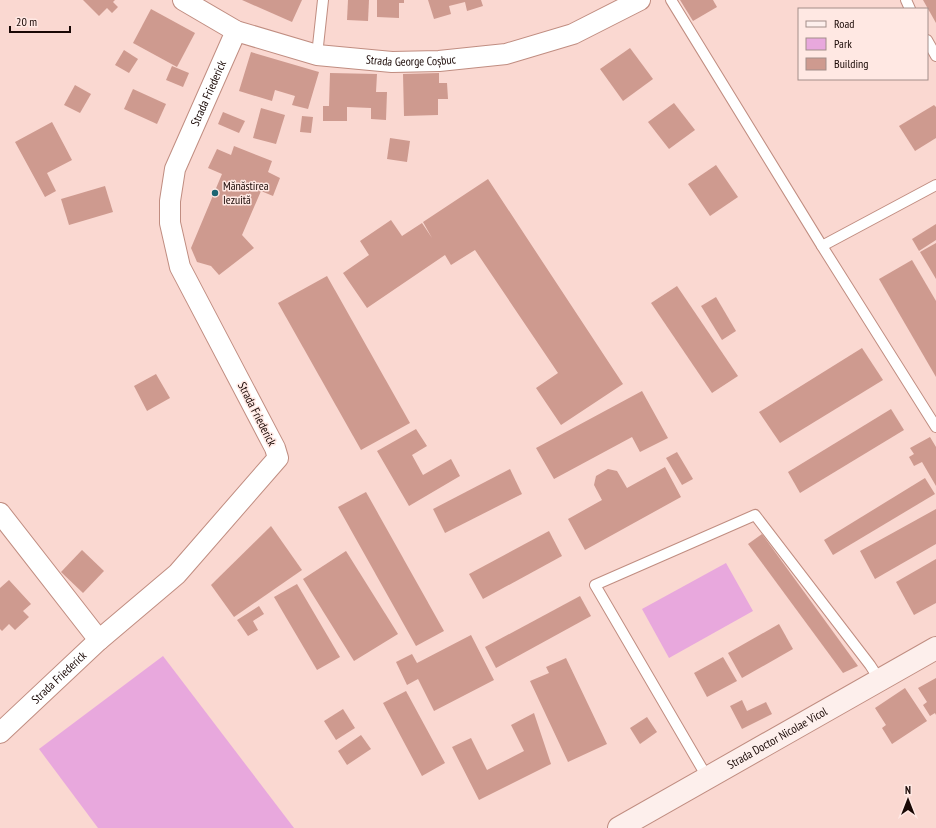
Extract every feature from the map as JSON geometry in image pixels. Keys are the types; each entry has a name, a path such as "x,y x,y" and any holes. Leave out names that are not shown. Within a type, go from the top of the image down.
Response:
{"street":[{"name":"Strada George Coșbuc","path":"183,0 236,31 317,55 392,62 439,61 506,54 573,34 640,0"},
{"name":"Strada Friederick","path":"0,733 99,640 177,574 278,458 275,448 180,267 170,223 170,201 175,169 236,31"},
{"path":"0,513 99,640"},
{"name":"Strada Doctor Nicolae Vicol","path":"619,828 936,648"}],"lane":[{"path":"317,55 323,0"},
{"path":"672,0 822,246 936,427"},
{"path":"928,42 936,56"},
{"path":"822,246 936,184"},
{"path":"707,778 595,585 755,515 870,665 879,679"}],"green space":[{"path":"726,563 753,611 669,658 642,609"},
{"path":"163,656 294,828 98,828 39,749"}],"building":[{"path":"83,0 115,0 113,2 118,7 112,13 107,8 99,16"},
{"path":"242,0 302,0 292,22"},
{"path":"348,0 369,0 368,21 347,20"},
{"path":"377,0 404,0 404,3 399,3 399,18 377,17"},
{"path":"428,0 481,0 483,6 467,11 465,2 449,6 451,14 434,19"},
{"path":"680,0 713,0 717,7 693,21"},
{"path":"923,0 936,0 936,23 928,8"},
{"path":"151,9 195,33 177,67 133,43"},
{"path":"630,48 653,79 623,101 600,69"},
{"path":"124,50 138,59 129,73 115,65"},
{"path":"251,52 319,72 308,109 292,105 295,96 275,90 272,101 239,91"},
{"path":"172,66 189,73 183,87 166,80"},
{"path":"330,73 377,74 376,92 387,92 386,120 371,119 371,108 347,107 347,121 323,121 323,106 329,106"},
{"path":"439,73 439,83 447,83 448,99 438,99 438,115 404,116 403,74"},
{"path":"75,85 91,94 80,113 64,105"},
{"path":"133,89 166,104 157,124 124,109"},
{"path":"674,103 695,130 669,149 648,122"},
{"path":"934,105 936,107 936,138 915,151 899,126"},
{"path":"261,108 285,115 276,144 253,138"},
{"path":"223,112 245,121 239,133 218,124"},
{"path":"302,116 313,117 311,133 300,132"},
{"path":"52,122 72,160 47,173 56,191 45,197 15,142"},
{"path":"390,138 410,141 407,162 387,159"},
{"name":"Mănăstirea Iezuită","path":"234,146 272,161 268,172 280,178 273,196 261,191 242,235 254,248 219,275 211,266 197,262 191,248 222,174 208,168 217,149 231,155"},
{"path":"716,165 738,197 710,216 688,184"},
{"path":"488,179 623,384 561,425 536,388 558,373 475,250 451,265 445,255 367,308 343,273 369,255 360,241 391,220 402,236 422,223 432,238 423,222"},
{"path":"105,186 113,212 69,225 61,199"},
{"path":"936,224 936,240 919,251 912,239"},
{"path":"936,243 936,279 920,252"},
{"path":"912,260 936,301 936,377 879,279"},
{"path":"327,276 410,423 361,450 278,303"},
{"path":"677,286 738,376 712,393 651,303"},
{"path":"716,297 736,331 722,340 701,306"},
{"path":"862,348 883,380 780,443 759,412"},
{"path":"156,374 170,398 147,411 134,386"},
{"path":"642,391 668,438 640,452 632,437 554,479 536,448"},
{"path":"891,409 904,430 800,493 788,472"},
{"path":"416,429 427,446 412,455 423,475 451,459 460,476 409,506 377,451"},
{"path":"930,437 936,447 936,486 922,462 914,466 909,457 914,454 910,448"},
{"path":"677,452 693,479 682,485 666,458"},
{"path":"665,467 681,497 585,550 568,519 602,500 594,485 596,476 608,469 617,471 627,488"},
{"path":"510,469 522,494 445,533 433,509"},
{"path":"925,478 935,494 833,555 824,540"},
{"path":"366,492 444,631 416,646 338,507"},
{"path":"936,509 936,544 875,579 860,551"},
{"path":"271,526 302,570 234,617 211,585"},
{"path":"549,531 562,556 483,599 469,574"},
{"path":"762,534 858,666 843,673 748,544"},
{"path":"82,550 104,571 83,593 61,572"},
{"path":"346,551 398,634 354,661 303,579"},
{"path":"936,559 936,603 914,615 896,582"},
{"path":"9,580 31,604 23,611 29,617 15,630 9,624 2,631 0,629 0,588"},
{"path":"297,584 340,657 317,670 274,597"},
{"path":"580,596 591,616 496,668 485,647"},
{"path":"259,606 264,614 253,621 258,630 248,636 237,620"},
{"path":"779,624 793,649 742,678 728,653"},
{"path":"471,635 494,680 434,711 418,679 407,685 396,662 412,654 417,663"},
{"path":"723,657 737,681 707,697 694,673"},
{"path":"566,658 607,744 568,762 530,681 549,673 546,667"},
{"path":"936,678 936,715 935,713 930,716 923,705 927,702 918,688"},
{"path":"905,688 927,721 892,744 882,728 886,725 875,708"},
{"path":"406,691 445,763 422,776 383,703"},
{"path":"742,700 747,711 766,702 772,714 742,729 730,706"},
{"path":"343,709 355,728 336,740 324,721"},
{"path":"534,713 551,764 479,800 452,747 471,738 487,770 524,751 511,725"},
{"path":"647,717 657,732 640,744 630,728"},
{"path":"361,735 371,749 347,765 338,751"}],"place":[{"name":"Mănăstirea Iezuită","path":"215,193"}]}
